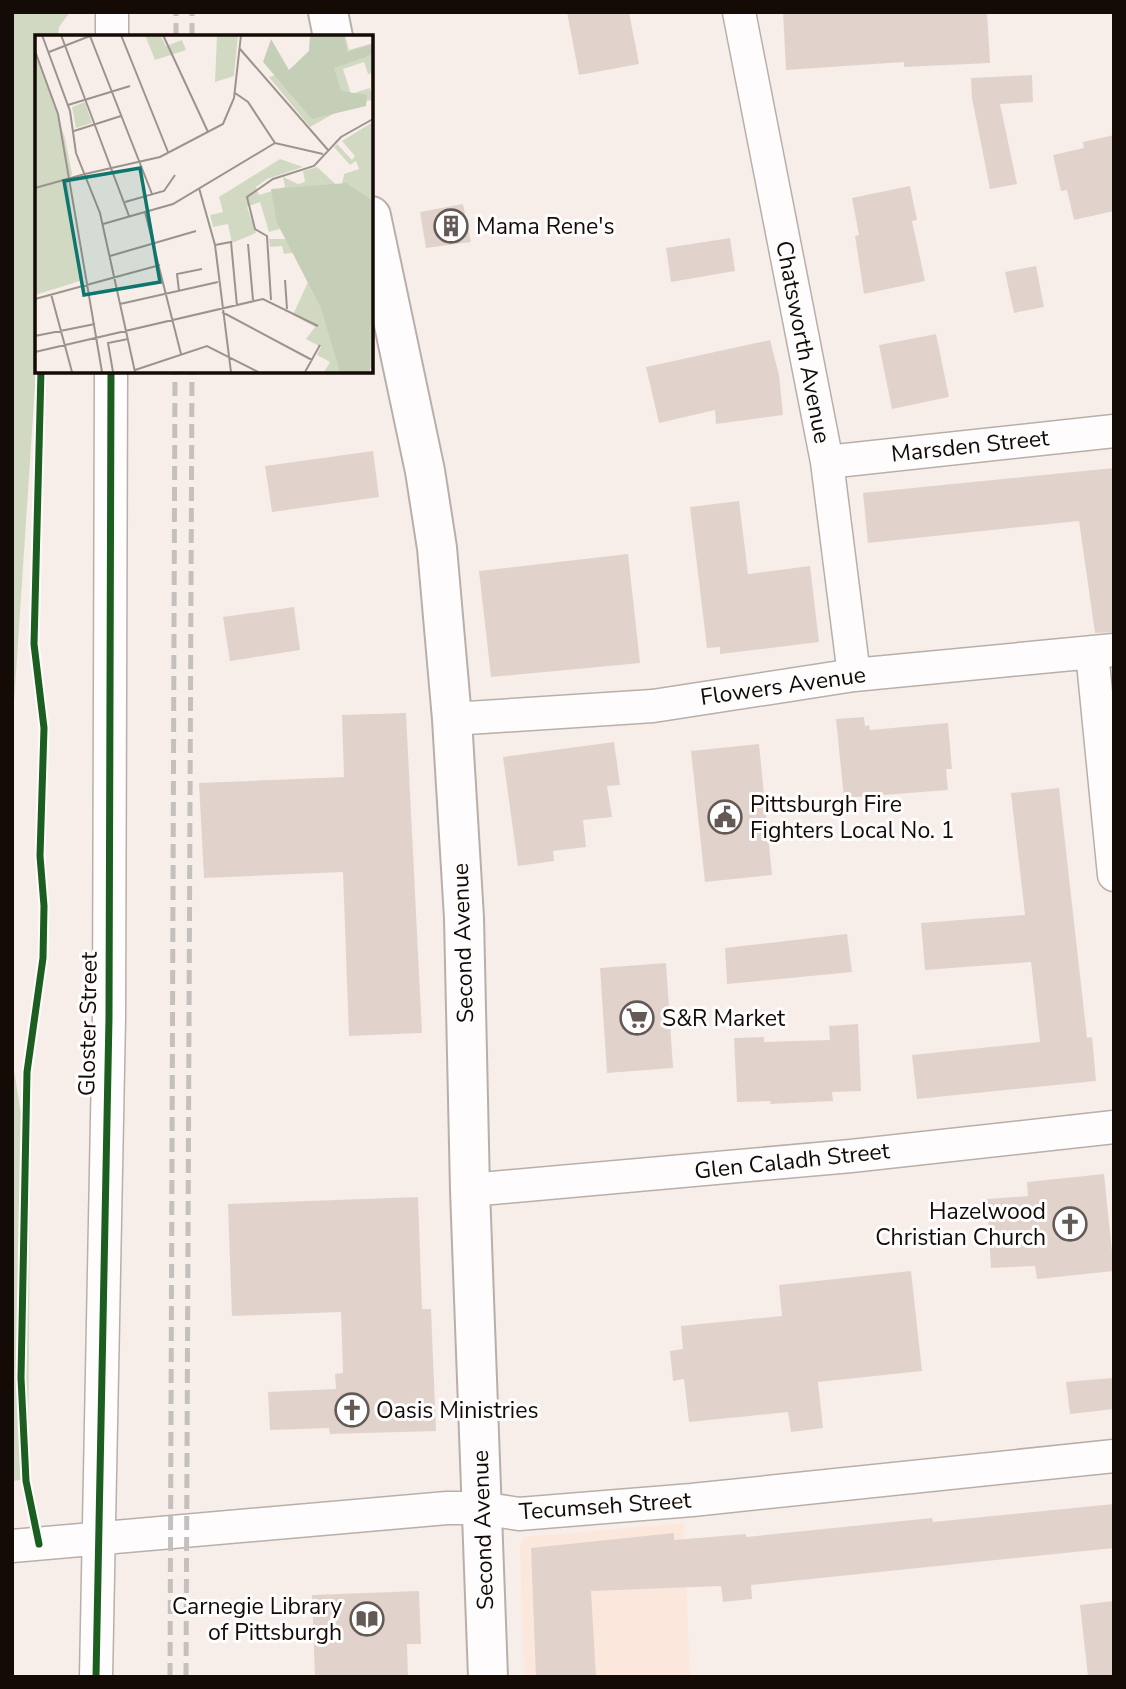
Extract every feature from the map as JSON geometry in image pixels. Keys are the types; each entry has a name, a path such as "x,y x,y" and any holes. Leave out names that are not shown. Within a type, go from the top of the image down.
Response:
{"main road":[{"path":"328,12 333,35"},
{"name":"Second Avenue","path":"373,226 427,484 436,548 452,719 464,918 470,1190 488,1677"}],"street":[{"path":"112,12 112,35"},
{"name":"Chatsworth Avenue","path":"739,12 827,462 854,675"},
{"name":"Gloster Street","path":"96,1677 108,1018 111,373"},
{"name":"Marsden Street","path":"827,462 1114,431"},
{"path":"1103,651 1114,876"},
{"name":"Flowers Avenue","path":"452,719 653,706 854,675 1103,651"},
{"name":"Glen Caladh Street","path":"470,1190 825,1159 1114,1127"},
{"name":"Tecumseh Street","path":"12,1546 447,1508 481,1508 519,1514 692,1500 1114,1456"}],"shaded area":[{"path":"684,1523 690,1677 524,1677 520,1548 524,1537"}],"green space":[{"path":"12,12 70,12 59,27 58,35 35,35 36,373 12,733"},
{"path":"12,1057 30,1171 28,1479 12,1481"}],"building":[{"path":"567,12 629,12 639,64 579,75"},
{"path":"783,12 987,12 990,63 904,67 904,62 786,70"},
{"path":"1032,75 1033,102 1000,104 1017,184 990,189 972,98 971,78"},
{"path":"1114,135 1114,211 1074,220 1067,190 1061,191 1053,155 1084,148 1083,142"},
{"path":"910,186 917,220 912,221 925,281 864,294 855,236 859,235 852,198"},
{"name":"Mama Rene's","path":"463,204 471,242 426,248 420,212"},
{"path":"730,238 735,271 671,282 666,248"},
{"path":"1036,266 1044,307 1014,313 1005,272"},
{"path":"936,334 949,397 892,409 879,345"},
{"path":"770,340 779,375 783,415 716,424 715,410 659,423 646,367"},
{"path":"373,451 379,497 272,512 265,466"},
{"path":"1114,468 1114,632 1095,633 1079,521 868,543 863,493"},
{"path":"739,501 748,574 810,566 819,642 720,654 720,647 707,648 690,507"},
{"path":"628,554 640,663 491,677 479,571"},
{"path":"294,607 300,650 230,661 223,617"},
{"path":"406,713 422,1033 349,1036 343,872 204,878 199,783 344,777 342,715"},
{"path":"864,717 865,726 869,725 870,730 948,723 952,769 946,769 948,790 844,798 836,719"},
{"path":"614,742 620,785 607,786 612,817 583,820 586,847 553,851 554,861 518,866 503,757"},
{"path":"759,744 772,875 705,882 691,751"},
{"path":"1059,788 1087,1038 1092,1037 1096,1081 917,1099 912,1055 1040,1042 1031,962 925,970 921,923 1025,915 1011,793"},
{"path":"847,934 852,972 727,984 725,948"},
{"name":"S&R Market","path":"666,963 673,1068 607,1073 600,968"},
{"path":"858,1024 861,1091 832,1092 833,1101 770,1104 771,1101 737,1102 734,1038 764,1037 764,1042 830,1040 829,1026"},
{"name":"Hazelwood Christian Church","path":"1104,1174 1114,1271 1037,1279 1035,1266 991,1268 987,1199 1028,1196 1027,1182"},
{"path":"418,1197 422,1309 431,1309 436,1431 330,1434 329,1428 270,1430 268,1392 336,1389 335,1374 343,1373 341,1312 232,1316 228,1204"},
{"path":"911,1271 922,1371 818,1382 823,1428 791,1432 788,1412 689,1422 684,1379 673,1381 670,1351 683,1349 681,1326 782,1316 779,1285"},
{"path":"1112,1378 1114,1409 1070,1414 1066,1382"},
{"path":"1114,1504 1114,1548 751,1585 752,1599 723,1602 721,1586 591,1591 596,1677 536,1677 531,1548 674,1533 674,1540 746,1534 746,1537 932,1518 933,1522"},
{"name":"Carnegie Library of Pittsburgh","path":"419,1591 421,1644 407,1644 408,1677 315,1677 312,1595"},
{"path":"1114,1601 1114,1677 1088,1677 1080,1605"}],"railway":[{"path":"176,12 176,35"},
{"path":"192,12 192,35"},
{"path":"170,1677 175,373"},
{"path":"186,1677 192,373"}],"cycle path":[{"path":"39,1544 26,1481 21,1378 27,1072 43,958 44,906 40,856 44,728 34,644 41,373"},
{"path":"96,1677 109,1018 111,373"}],"place":[{"name":"Mama Rene's","path":"451,226"},
{"name":"Pittsburgh Fire Fighters Local No. 1","path":"725,817"},
{"name":"S&R Market","path":"637,1018"},
{"name":"Hazelwood Christian Church","path":"1070,1224"},
{"name":"Oasis Ministries","path":"352,1410"},
{"name":"Carnegie Library of Pittsburgh","path":"367,1619"}]}
